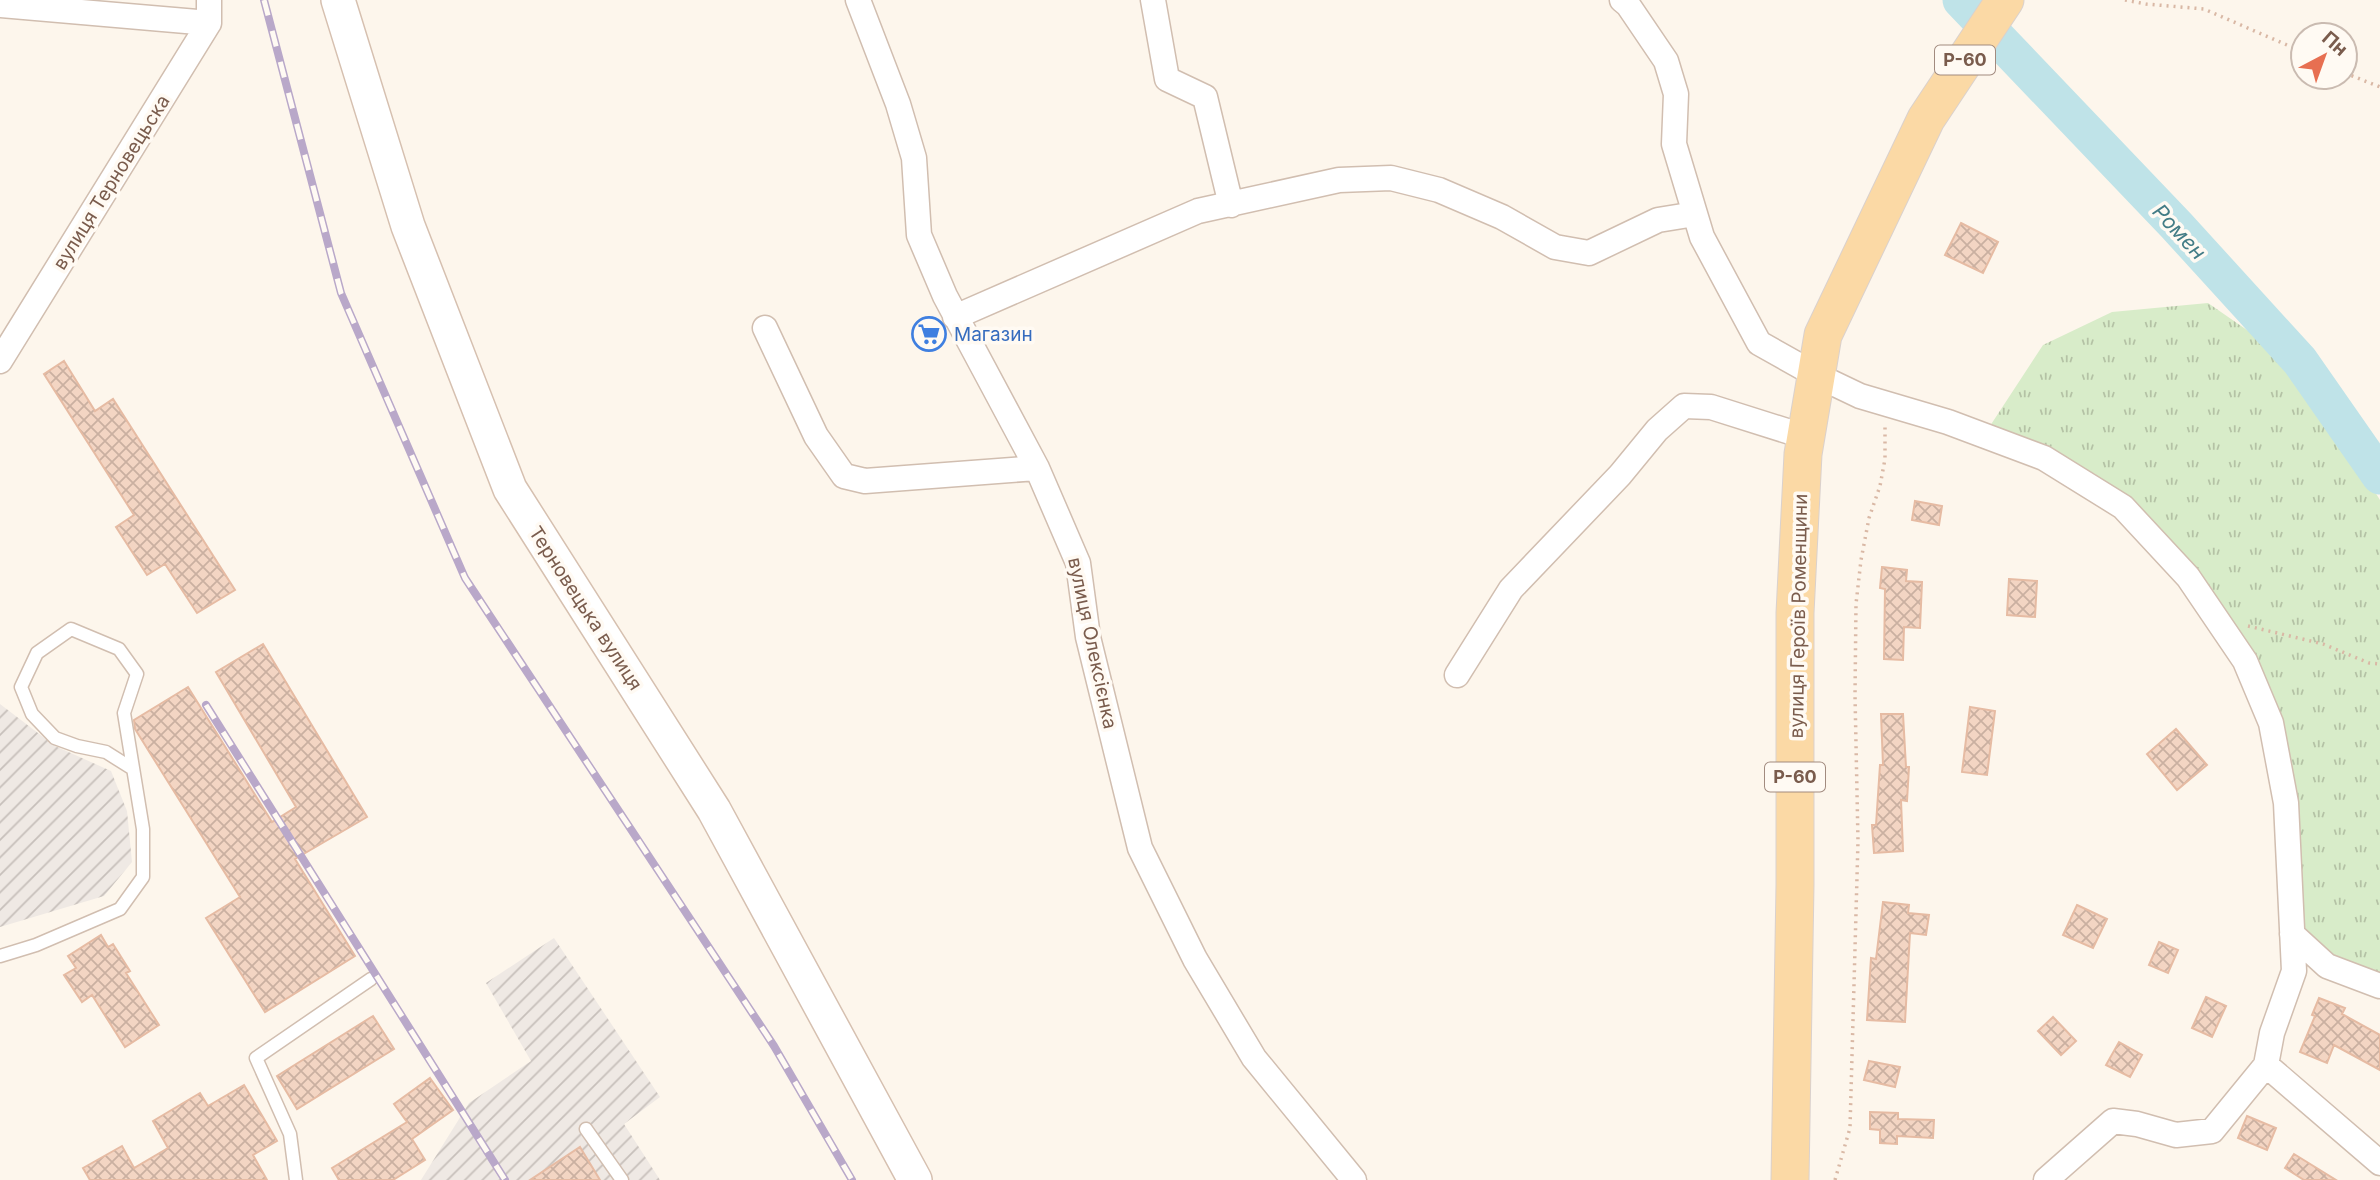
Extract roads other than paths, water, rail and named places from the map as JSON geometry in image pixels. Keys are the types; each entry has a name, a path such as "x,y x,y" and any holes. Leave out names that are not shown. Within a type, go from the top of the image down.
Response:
{"main road":[{"name":"Терновецька вулиця","path":"338,0 408,226 510,489 714,810 915,1180"},
{"name":"вулиця Героїв Роменщини","path":"1790,1180 1795,885 1795,614 1803,454 1823,335 1926,119 2005,0"}],"street":[{"name":"вулиця Олексієнка","path":"858,0 898,104 914,158 919,235 955,317 1037,468 1078,563 1088,637 1140,848 1195,959 1254,1058 1354,1180"},
{"path":"1153,0 1167,79 1205,97 1231,205"},
{"path":"1622,0 1666,61 1676,94 1674,144 1702,237 1759,343 1860,396 1948,422 2044,458 2123,507 2188,577 2245,661 2270,723 2286,803 2294,971 2272,1033 2266,1065 2212,1131 2176,1135 2137,1124 2113,1121 2046,1180"},
{"path":"0,5 209,12"},
{"name":"вулиця Терновецьска","path":"0,361 209,12"},
{"path":"955,317 1198,211 1339,180 1391,178 1439,190 1502,217 1555,247 1589,253 1658,220 1695,214"},
{"path":"765,328 816,436 844,476 865,481 1037,468"},
{"path":"1457,676 1511,589 1619,475 1657,430 1684,406 1711,407 1806,437"},
{"path":"2292,934 2328,966 2380,986"},
{"path":"2266,1065 2380,1163"}],"lane":[{"path":"0,956 36,945 120,909 143,877 143,829 124,713 137,674 119,649 71,629 37,653 21,687 32,714 55,738 106,752 133,769"},
{"path":"296,1180 290,1134 256,1058 371,979"},
{"path":"586,1129 622,1180"}],"waterway":[{"name":"Ромен","path":"1961,0 2176,225 2300,361 2380,476"}],"railway":[{"path":"264,0 341,293 465,578 774,1046 852,1180"},
{"path":"206,705 505,1180"}],"place":[{"name":"Магазин","path":"929,334"}]}
